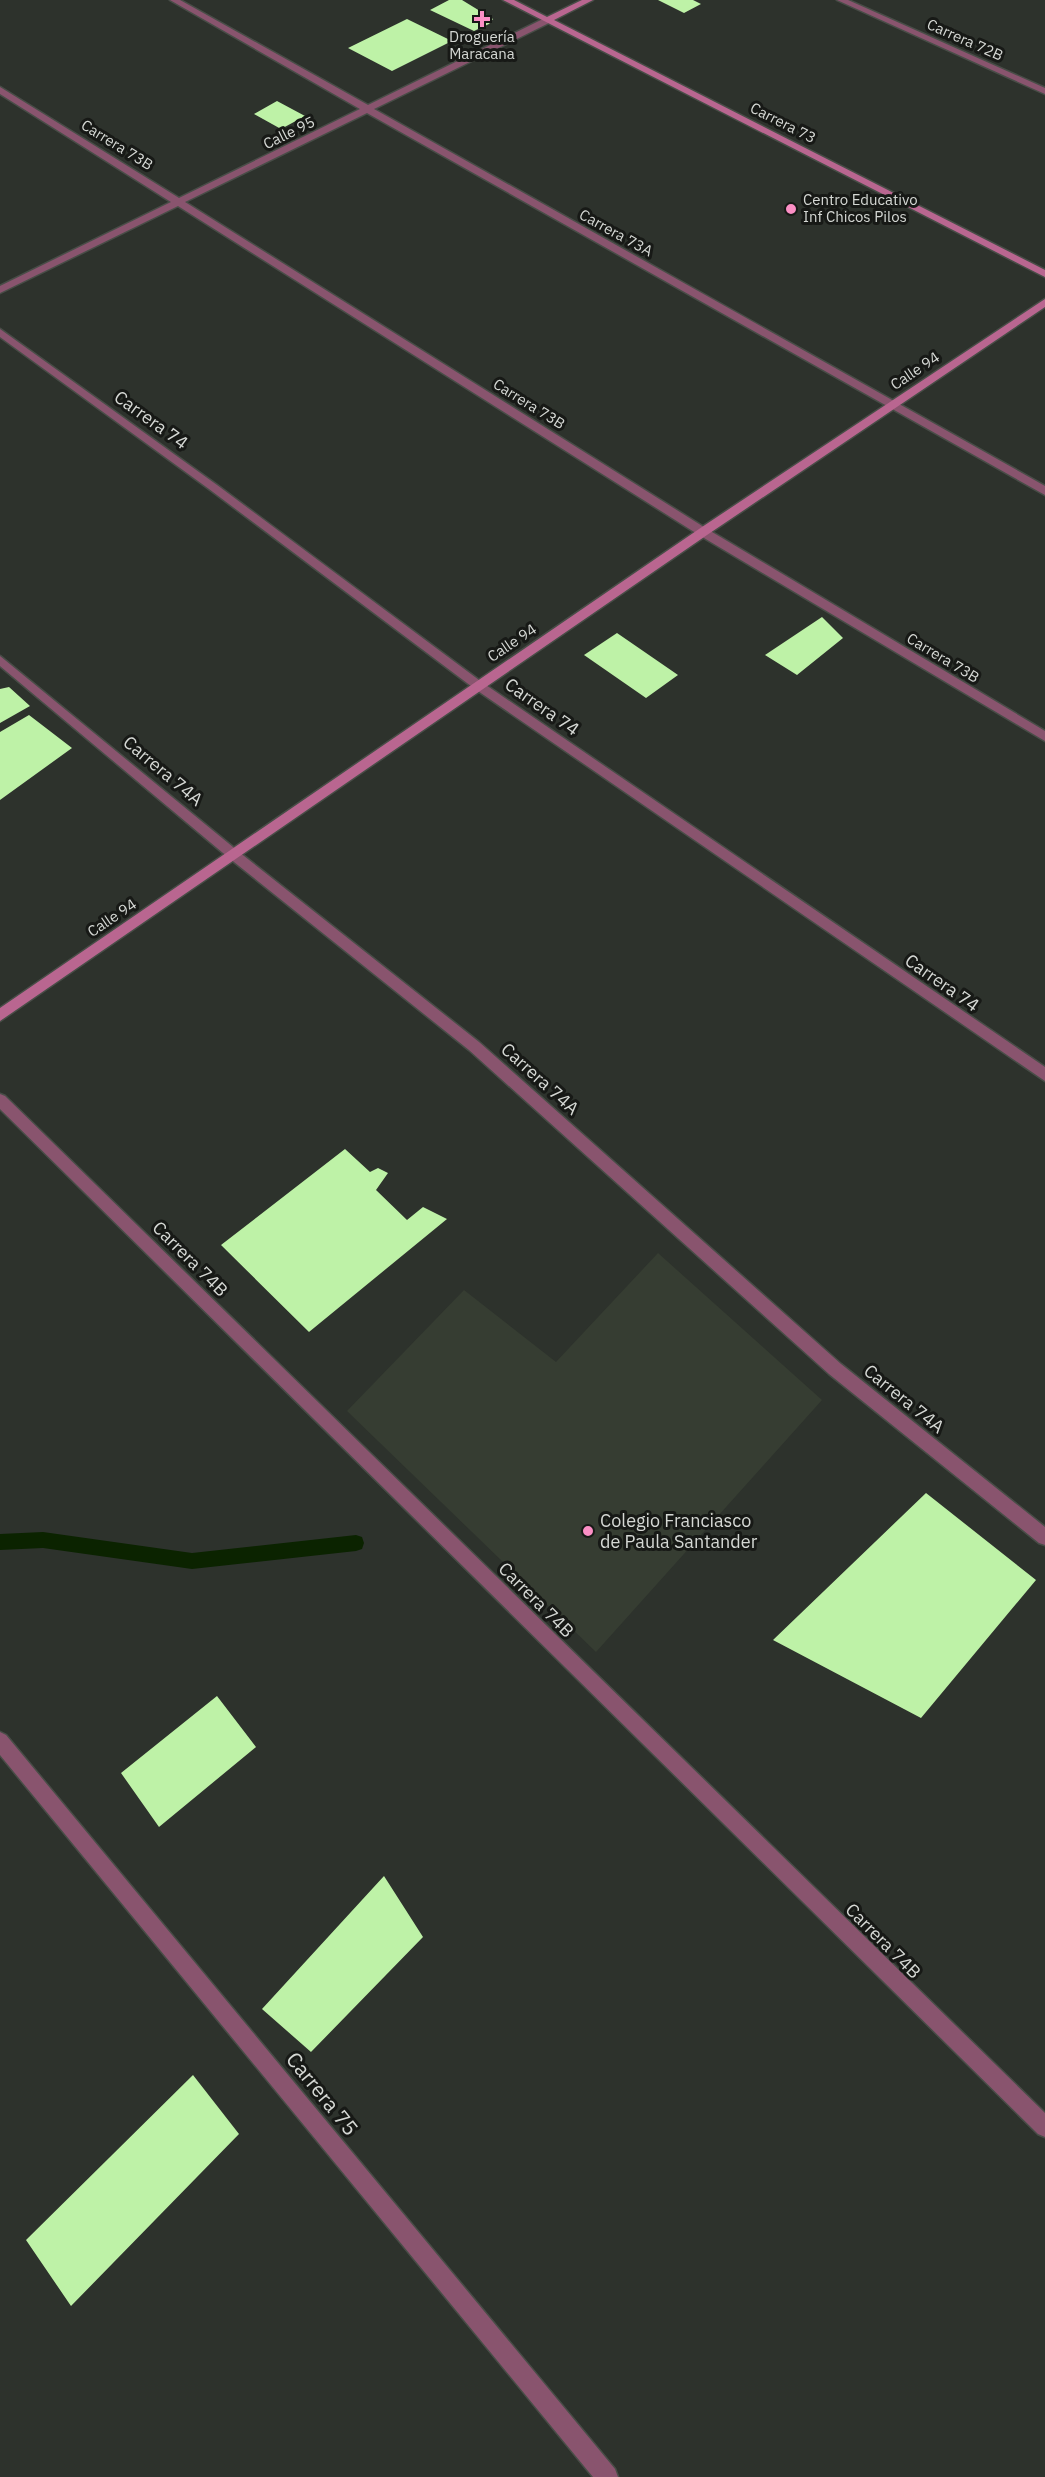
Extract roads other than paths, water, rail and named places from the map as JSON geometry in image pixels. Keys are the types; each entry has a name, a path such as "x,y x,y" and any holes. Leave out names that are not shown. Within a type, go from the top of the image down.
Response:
{"street":[{"name":"Carrera 73A","path":"174,0 1045,491"},
{"name":"Carrera 73","path":"507,0 1045,274"},
{"name":"Calle 95","path":"0,291 369,111 589,0"},
{"name":"Carrera 72B","path":"841,0 1045,91"},
{"name":"Carrera 73B","path":"0,90 703,532 1045,737"},
{"name":"Calle 94","path":"0,1015 703,532 1045,302"},
{"name":"Carrera 74","path":"0,332 213,487 479,686 1045,1075"},
{"name":"Carrera 74A","path":"0,660 234,855 474,1046 835,1369 1045,1537"},
{"name":"Carrera 74B","path":"0,1100 1045,2127"},
{"name":"Carrera 75","path":"0,1741 606,2477"}],"waterway":[{"path":"0,1542 43,1540 192,1561 356,1543"}],"place":[{"name":"Droguería Maracana","path":"482,19"},
{"name":"Centro Educativo Inf Chicos Pilos","path":"791,209"},
{"name":"Colegio Franciasco de Paula Santander","path":"588,1531"}]}
